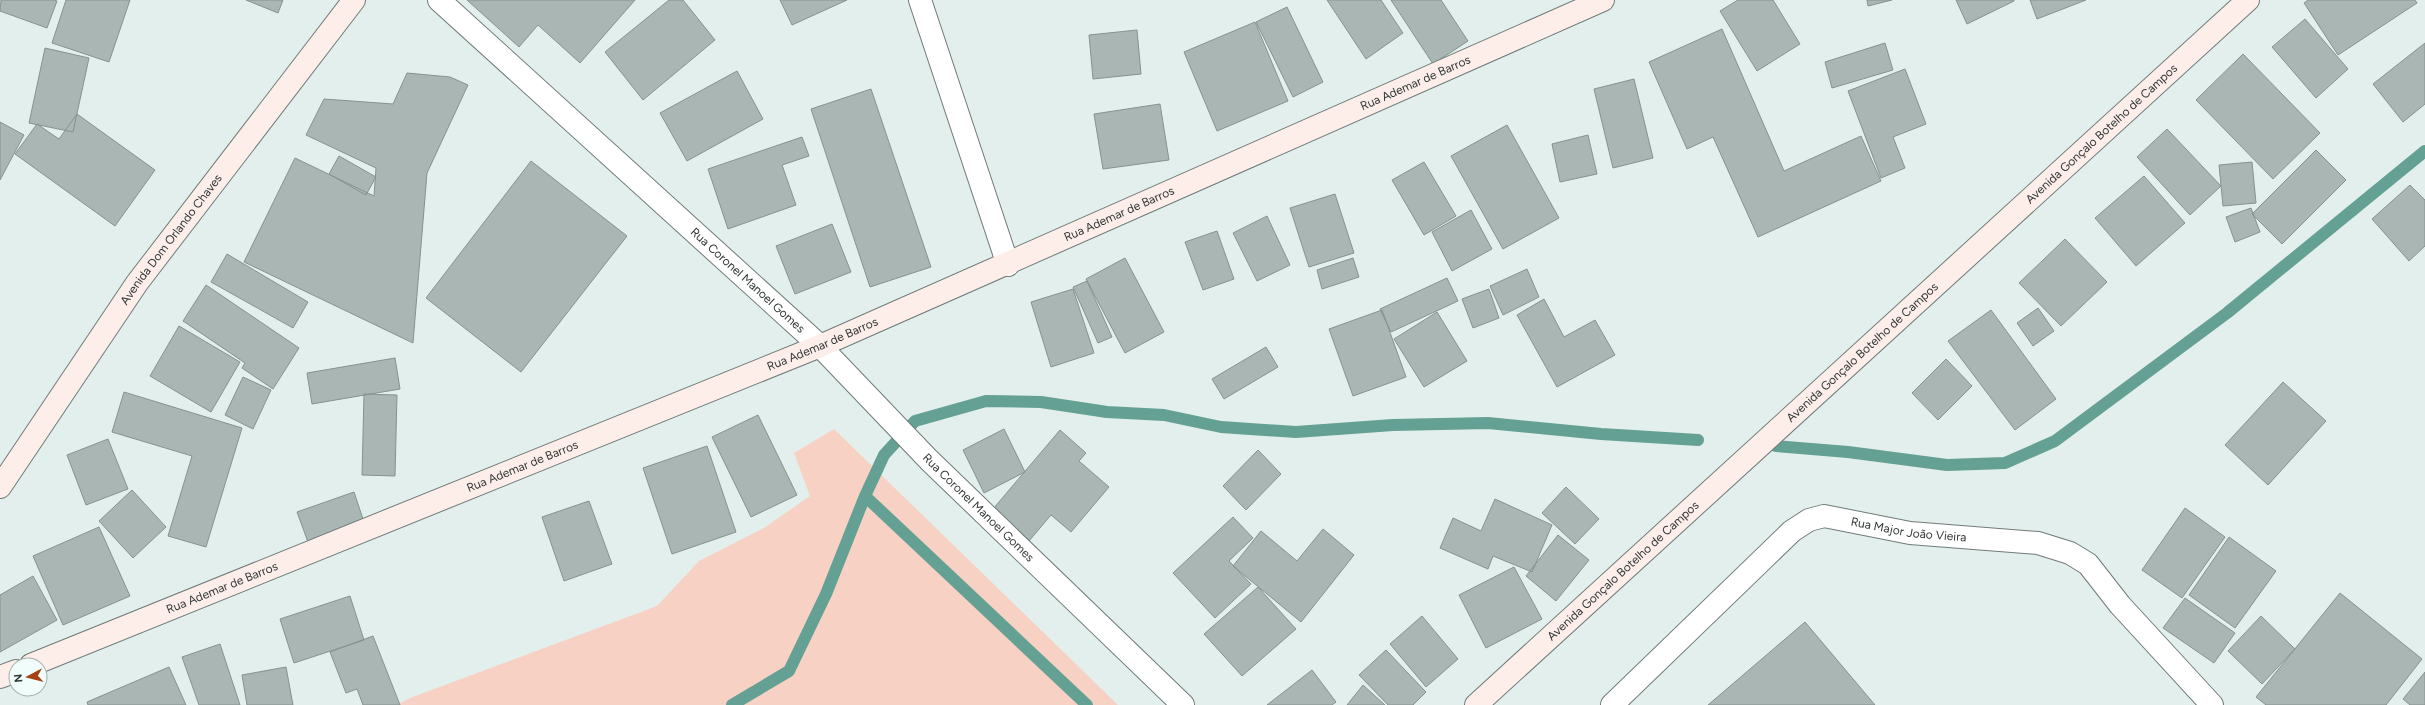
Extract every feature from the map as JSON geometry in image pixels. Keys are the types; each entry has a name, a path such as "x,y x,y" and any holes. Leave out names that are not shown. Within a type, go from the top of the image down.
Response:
{"street":[{"name":"Avenida Dom Orlando Chaves","path":"0,487 138,283 354,0"},
{"name":"Rua Coronel Manoel Gomes","path":"439,0 820,346 880,407 929,460 1183,705"},
{"path":"920,0 1008,265"},
{"name":"Rua Ademar de Barros","path":"48,658 820,346 1008,265 1604,0"},
{"name":"Avenida Gonçalo Botelho de Campos","path":"1476,705 2248,0"},
{"name":"Rua Major João Vieira","path":"1612,705 1792,531 1809,520 1824,516 1910,533 2038,543 2070,552 2088,564 2120,605 2212,705"}],"shaded area":[{"path":"834,429 1118,705 397,705 410,698 657,606 699,561 764,528 810,496 794,453"}],"building":[{"path":"1,0 57,1 47,28 0,11"},
{"path":"66,0 130,0 109,62 52,43"},
{"path":"246,0 283,0 278,13"},
{"path":"467,0 635,0 580,63 538,25 519,47"},
{"path":"669,0 683,0 715,40 643,100 605,52"},
{"path":"780,0 847,0 792,25"},
{"path":"1327,0 1381,0 1403,33 1366,59"},
{"path":"1391,0 1441,0 1468,41 1433,64"},
{"path":"1738,0 1773,0 1800,44 1757,71 1720,11"},
{"path":"1867,0 1892,0 1868,6"},
{"path":"1956,0 2014,0 2014,1 1967,24"},
{"path":"2030,0 2086,0 2037,19"},
{"path":"2308,0 2415,0 2417,3 2338,55 2304,3"},
{"path":"1287,7 1323,82 1293,97 1256,22"},
{"path":"2305,19 2348,69 2316,98 2272,47"},
{"path":"1255,22 1288,101 1217,131 1184,52"},
{"path":"1722,29 1784,171 1861,136 1881,181 1758,237 1713,137 1687,149 1649,62"},
{"path":"1137,30 1141,74 1093,79 1089,35"},
{"path":"1885,43 1893,70 1832,88 1825,62"},
{"path":"2425,43 2425,104 2403,122 2373,84"},
{"path":"45,48 89,58 73,132 29,123"},
{"path":"2243,54 2320,133 2273,179 2196,100"},
{"path":"1905,69 1926,124 1893,137 1905,168 1881,178 1848,91"},
{"path":"737,71 763,119 687,161 660,113"},
{"path":"407,73 450,77 468,85 427,173 413,343 244,262 295,158 374,196 376,168 306,135 324,99 393,104"},
{"path":"1634,79 1653,158 1613,168 1594,89"},
{"path":"871,89 931,267 870,287 811,109"},
{"path":"1160,104 1169,160 1103,169 1094,114"},
{"path":"77,114 155,170 115,226 15,154 37,124 59,139"},
{"path":"0,122 24,135 0,180"},
{"path":"1507,125 1559,218 1503,249 1451,156"},
{"path":"2167,129 2221,186 2190,215 2137,157"},
{"path":"1588,135 1597,174 1560,182 1552,144"},
{"path":"802,137 809,156 782,165 796,205 728,229 708,169"},
{"path":"2316,150 2346,180 2282,244 2252,214"},
{"path":"339,156 376,177 366,195 329,174"},
{"path":"531,161 627,236 521,372 426,298"},
{"path":"1424,162 1456,216 1424,235 1392,180"},
{"path":"2252,162 2256,203 2223,206 2219,165"},
{"path":"2144,176 2185,223 2136,266 2095,218"},
{"path":"2410,185 2425,200 2425,246 2409,261 2372,219"},
{"path":"1335,194 1354,253 1309,267 1290,208"},
{"path":"2251,208 2260,232 2235,242 2226,217"},
{"path":"1471,210 1492,249 1452,271 1432,232"},
{"path":"1267,216 1290,265 1257,281 1233,233"},
{"path":"832,224 851,272 795,294 776,246"},
{"path":"1217,231 1234,279 1203,290 1185,242"},
{"path":"2065,239 2107,282 2061,326 2019,283"},
{"path":"227,254 308,302 293,328 211,282"},
{"path":"1125,258 1164,332 1125,353 1086,279"},
{"path":"1353,258 1359,277 1322,289 1317,270"},
{"path":"1527,269 1539,297 1503,315 1490,286"},
{"path":"1447,278 1458,301 1391,332 1380,309"},
{"path":"1087,281 1112,337 1098,343 1073,287"},
{"path":"206,285 299,348 273,389 242,368 245,363 183,321"},
{"path":"1073,289 1094,353 1051,367 1031,302"},
{"path":"1489,289 1499,318 1473,328 1462,299"},
{"path":"1544,299 1564,337 1595,320 1615,355 1557,387 1517,315"},
{"path":"2038,308 2054,331 2033,346 2017,323"},
{"path":"1382,310 1406,377 1353,396 1329,329"},
{"path":"1991,310 2056,399 2015,430 1948,341"},
{"path":"1437,312 1467,361 1424,387 1394,339"},
{"path":"179,326 240,362 211,412 150,376"},
{"path":"1266,347 1278,367 1224,399 1212,379"},
{"path":"395,358 400,389 312,404 307,373"},
{"path":"1946,359 1972,386 1938,420 1912,393"},
{"path":"243,377 271,390 253,429 225,415"},
{"path":"2283,382 2326,421 2268,485 2225,445"},
{"path":"124,392 242,428 206,547 168,536 192,456 112,432"},
{"path":"364,394 397,395 395,476 362,475"},
{"path":"758,415 797,495 751,517 712,437"},
{"path":"1004,429 1025,472 984,493 963,450"},
{"path":"1060,430 1086,453 1079,461 1109,487 1071,532 1051,515 1029,541 993,509"},
{"path":"108,439 128,489 86,505 67,455"},
{"path":"707,446 736,532 672,554 643,468"},
{"path":"1258,450 1281,474 1246,510 1223,486"},
{"path":"1566,487 1599,519 1575,544 1542,513"},
{"path":"132,490 166,527 133,558 99,521"},
{"path":"354,492 364,522 308,542 297,512"},
{"path":"1495,499 1552,525 1532,572 1493,556 1488,569 1440,548 1453,518 1481,531"},
{"path":"589,501 612,564 564,581 542,517"},
{"path":"2185,508 2225,537 2182,598 2142,570"},
{"path":"1233,517 1253,538 1229,561 1251,584 1215,618 1173,573"},
{"path":"99,527 130,596 63,625 33,556"},
{"path":"1323,529 1354,555 1301,622 1233,566 1261,531 1297,561"},
{"path":"1558,535 1589,560 1556,601 1526,576"},
{"path":"2229,537 2276,571 2235,628 2189,595"},
{"path":"1514,567 1542,619 1486,648 1459,595"},
{"path":"33,576 57,620 0,652 0,595"},
{"path":"1258,587 1296,629 1242,676 1204,634"},
{"path":"2340,593 2422,659 2386,705 2266,705 2256,697"},
{"path":"350,596 364,640 294,663 280,619"},
{"path":"2185,598 2235,633 2214,663 2163,628"},
{"path":"1422,616 1458,659 1426,687 1390,644"},
{"path":"2261,616 2295,649 2262,684 2228,651"},
{"path":"1805,622 1875,705 1708,705"},
{"path":"373,636 400,705 363,705 357,689 346,693 330,652"},
{"path":"220,644 240,705 199,705 182,657"},
{"path":"1386,650 1426,692 1413,705 1388,705 1359,675"},
{"path":"169,667 186,705 88,705 87,702"},
{"path":"286,667 293,705 247,705 242,675"},
{"path":"1312,670 1336,702 1332,705 1267,705"},
{"path":"2425,672 2425,705 2410,705 2403,699"},
{"path":"1363,685 1385,705 1347,705"}],"waterway":[{"path":"1776,446 1848,452 1947,465 2005,463 2055,441 2227,313 2425,151"},
{"path":"732,705 789,671 826,594 865,496 884,455 915,421 986,401 1041,402 1107,412 1164,415 1221,427 1296,432 1393,425 1488,423 1601,434 1698,440"},
{"path":"865,496 1087,705"}]}
